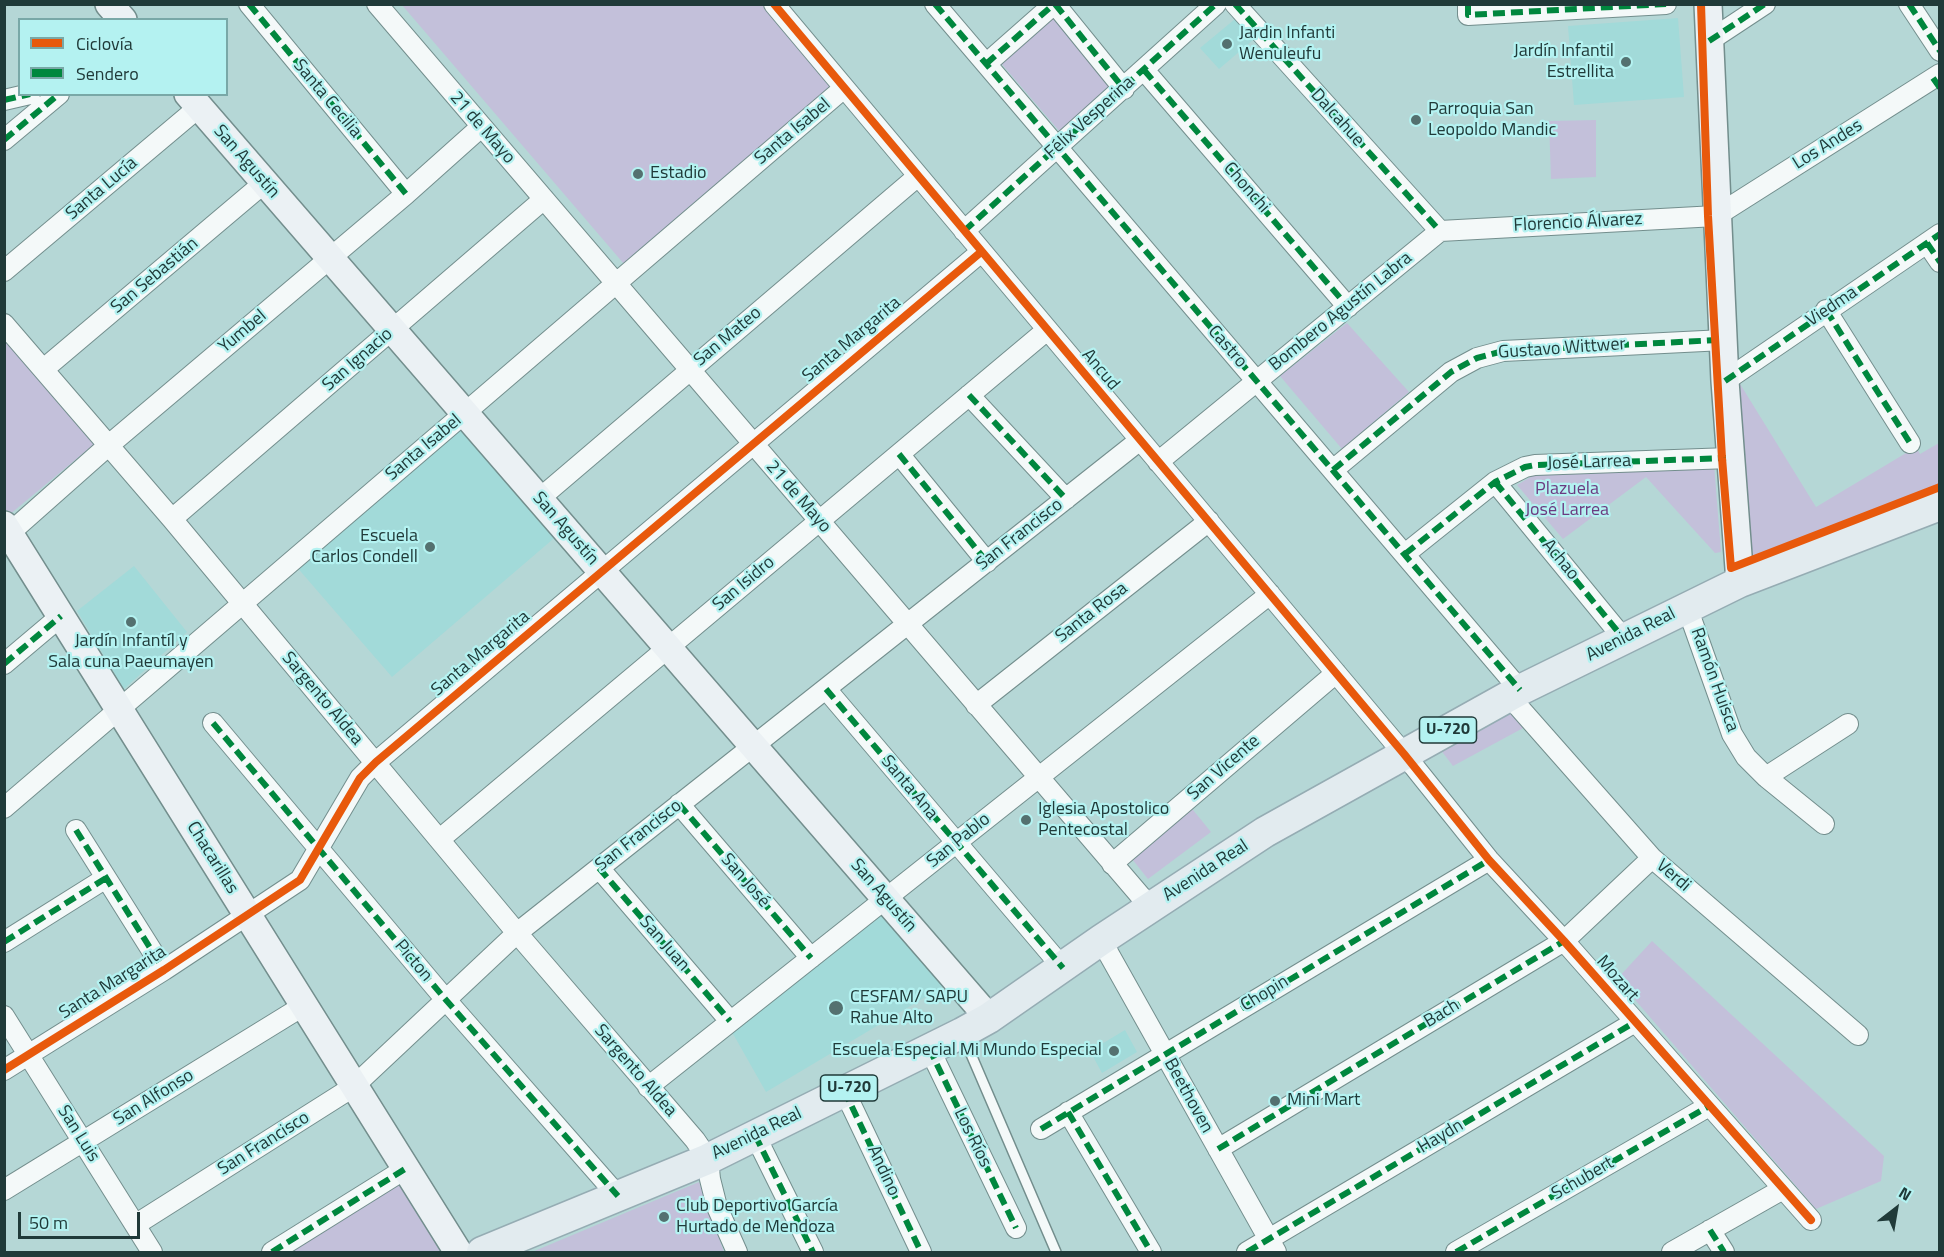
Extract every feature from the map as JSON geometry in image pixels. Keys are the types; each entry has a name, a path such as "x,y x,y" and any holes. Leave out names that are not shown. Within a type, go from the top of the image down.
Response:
{"main road":[{"name":"Avenida Real","path":"482,1252 708,1159 962,1033 989,1018 1101,940 1264,832 1514,693 1740,582 1940,505"}],"street":[{"path":"110,4 121,18"},
{"name":"Santa Cecilia","path":"249,4 406,194"},
{"name":"21 de Mayo","path":"377,4 1150,908"},
{"name":"Ancud","path":"774,4 1404,754"},
{"name":"Castro","path":"935,4 1404,554 1514,693"},
{"path":"986,64 1054,4 1124,89"},
{"name":"Félix Vesperina","path":"964,231 1216,4"},
{"name":"Dalcahue","path":"1235,4 1440,231"},
{"path":"1468,10 1666,4"},
{"path":"1708,4 1725,381 1740,582"},
{"path":"1709,41 1765,4"},
{"path":"1909,4 1940,51"},
{"name":"Chonchi","path":"1144,70 1348,307"},
{"name":"Los Andes","path":"1716,216 1937,80"},
{"name":"Santa Isabel","path":"4,808 844,88"},
{"path":"4,100 42,97"},
{"path":"4,140 42,97"},
{"name":"San Agustín","path":"193,101 989,1018"},
{"name":"Santa Lucía","path":"4,271 193,101"},
{"name":"Yumbel","path":"6,532 406,194 481,127"},
{"name":"San Mateo","path":"539,499 918,176"},
{"name":"San Sebastián","path":"45,368 264,183"},
{"name":"San Ignacio","path":"172,519 544,199"},
{"name":"Florencio Álvarez","path":"1440,231 1716,216"},
{"name":"Bombero Agustín Labra","path":"1158,462 1440,231"},
{"path":"1933,239 1940,262"},
{"name":"Viedma","path":"1725,381 1933,239"},
{"name":"Santa Margarita","path":"4,1070 164,970 300,880 360,778 376,762 981,252"},
{"path":"1826,310 1910,443"},
{"name":"Sargento Aldea","path":"4,324 45,368 517,933 695,1140 708,1159"},
{"name":"San Isidro","path":"440,839 1047,330"},
{"name":"Gustavo Wittwer","path":"1333,470 1451,372 1477,358 1503,351 1724,340"},
{"path":"969,395 1066,499"},
{"name":"San Francisco","path":"135,1226 353,1087 517,933 1140,440"},
{"path":"899,454 987,561"},
{"name":"José Larrea","path":"1404,554 1495,482 1515,471 1535,465 1730,458"},
{"name":"Achao","path":"1495,482 1624,639"},
{"name":"Santa Rosa","path":"976,705 1209,521"},
{"name":"Chacarillas","path":"6,532 61,616 458,1252"},
{"name":"San Pablo","path":"648,1087 1270,594"},
{"name":"Ramón Huisca","path":"1687,607 1732,734 1746,757 1766,777 1824,824"},
{"path":"4,664 61,616"},
{"name":"San Vicente","path":"1112,864 1336,673"},
{"name":"Santa Ana","path":"826,689 1063,968"},
{"name":"Verdi","path":"1514,693 1652,858 1858,1035"},
{"name":"Picton","path":"213,723 446,1000 618,1196"},
{"path":"1766,777 1848,724"},
{"name":"Mozart","path":"1404,754 1489,860 1811,1220"},
{"name":"San José","path":"679,804 812,957"},
{"path":"76,830 164,970"},
{"name":"Bach","path":"1218,1149 1563,941 1652,858"},
{"name":"Chopin","path":"1041,1129 1489,860"},
{"name":"San Juan","path":"599,868 730,1021"},
{"path":"4,942 106,878"},
{"name":"Beethoven","path":"1101,940 1272,1246"},
{"name":"San Alfonso","path":"4,1190 303,1006"},
{"name":"San Luis","path":"4,1016 152,1252"},
{"name":"Haydn","path":"1247,1252 1272,1246 1635,1022"},
{"name":"Los Ríos","path":"928,1048 1016,1228"},
{"name":"Andino","path":"844,1090 921,1252"},
{"name":"Schubert","path":"1456,1252 1709,1106"},
{"path":"1068,1112 1151,1252"},
{"path":"755,1135 813,1252"},
{"path":"708,1159 717,1207 737,1252"},
{"path":"272,1252 405,1169"},
{"path":"1672,1252 1783,1188"},
{"path":"1710,1230 1724,1252"}],"lane":[{"path":"962,1033 1056,1252"}],"shaded area":[{"name":"Jardín Infantil Estrellita","path":"1678,18 1684,97 1574,105 1568,26"},
{"name":"Jardin Infanti Wenuleufu","path":"1235,19 1253,40 1219,69 1200,48"},
{"name":"Escuela Carlos Condell","path":"469,416 566,528 392,677 295,565"},
{"name":"Jardín Infantíl y Sala cuna Paeumayen","path":"134,566 187,632 124,689 77,611"},
{"name":"CESFAM/ SAPU Rahue Alto","path":"886,912 949,983 766,1092 732,1032"},
{"name":"Escuela Especial Mi Mundo Especial","path":"1125,1030 1137,1052 1102,1073 1090,1051"}],"green space":[{"name":"Estadio","path":"402,5 768,5 835,84 624,264"},
{"path":"1053,16 1114,87 1061,133 1000,62"},
{"path":"1596,120 1596,177 1551,179 1549,121"},
{"path":"1347,323 1409,392 1342,449 1280,376"},
{"path":"5,336 98,441 9,515 5,508"},
{"path":"1737,379 1816,507 1916,447 1920,454 1939,443 1939,496 1758,565 1744,556"},
{"name":"Plazuela José Larrea","path":"1714,464 1721,552 1715,553 1646,477 1563,539 1517,485 1534,475"},
{"path":"1512,712 1525,727 1453,766 1440,749"},
{"path":"1189,805 1211,832 1148,879 1132,859"},
{"path":"1652,941 1884,1156 1881,1181 1816,1209 1617,979"},
{"path":"405,1173 443,1252 283,1252"},
{"name":"Club Deportivo García Hurtado de Mendoza","path":"699,1182 724,1252 532,1252"}],"marked path":[{"path":"249,4 406,194"},
{"path":"935,4 1520,690"},
{"path":"986,64 1054,4"},
{"path":"1055,4 1124,89"},
{"path":"964,231 1216,4"},
{"path":"1235,4 1440,231"},
{"path":"1468,4 1468,15 1666,4"},
{"path":"1709,41 1765,4"},
{"path":"1909,4 1940,51"},
{"path":"1144,70 1348,307"},
{"path":"1933,78 1940,88"},
{"path":"4,100 21,96"},
{"path":"4,140 57,96"},
{"path":"1725,381 1940,234"},
{"path":"1927,243 1940,262"},
{"path":"1826,310 1910,443"},
{"path":"1333,470 1451,372 1477,358 1503,351 1718,340"},
{"path":"969,395 1066,499"},
{"path":"899,454 987,562"},
{"path":"1405,554 1495,482 1525,467 1726,458"},
{"path":"1495,482 1624,639"},
{"path":"4,664 61,616"},
{"path":"826,689 1063,968"},
{"path":"213,723 446,1000 618,1196"},
{"path":"679,804 811,958"},
{"path":"76,830 164,970"},
{"path":"1041,1129 1489,860"},
{"path":"599,868 730,1021"},
{"path":"4,942 106,878"},
{"path":"1218,1149 1564,941"},
{"path":"1247,1252 1635,1022"},
{"path":"929,1048 1016,1228"},
{"path":"844,1090 921,1252"},
{"path":"1456,1252 1709,1106"},
{"path":"1068,1112 1151,1252"},
{"path":"755,1135 813,1252"},
{"path":"272,1252 405,1169"},
{"path":"1710,1230 1724,1252"}],"cycle path":[{"path":"774,4 1404,754 1489,860 1564,941 1811,1220"},
{"path":"1701,4 1708,216 1722,458 1731,568 1940,487"},
{"path":"4,1070 164,970 300,880 360,778 376,762 981,252"}],"place":[{"name":"Jardin Infanti Wenuleufu","path":"1227,44"},
{"name":"Jardín Infantil Estrellita","path":"1626,62"},
{"name":"Parroquia San Leopoldo Mandic","path":"1416,120"},
{"name":"Estadio","path":"638,174"},
{"name":"Escuela Carlos Condell","path":"430,547"},
{"name":"Jardín Infantíl y Sala cuna Paeumayen","path":"131,622"},
{"name":"Iglesia Apostolico Pentecostal","path":"1026,820"},
{"name":"CESFAM/ SAPU Rahue Alto","path":"836,1008"},
{"name":"Escuela Especial Mi Mundo Especial","path":"1114,1051"},
{"name":"Mini Mart","path":"1275,1101"},
{"name":"Club Deportivo García Hurtado de Mendoza","path":"664,1217"}]}
